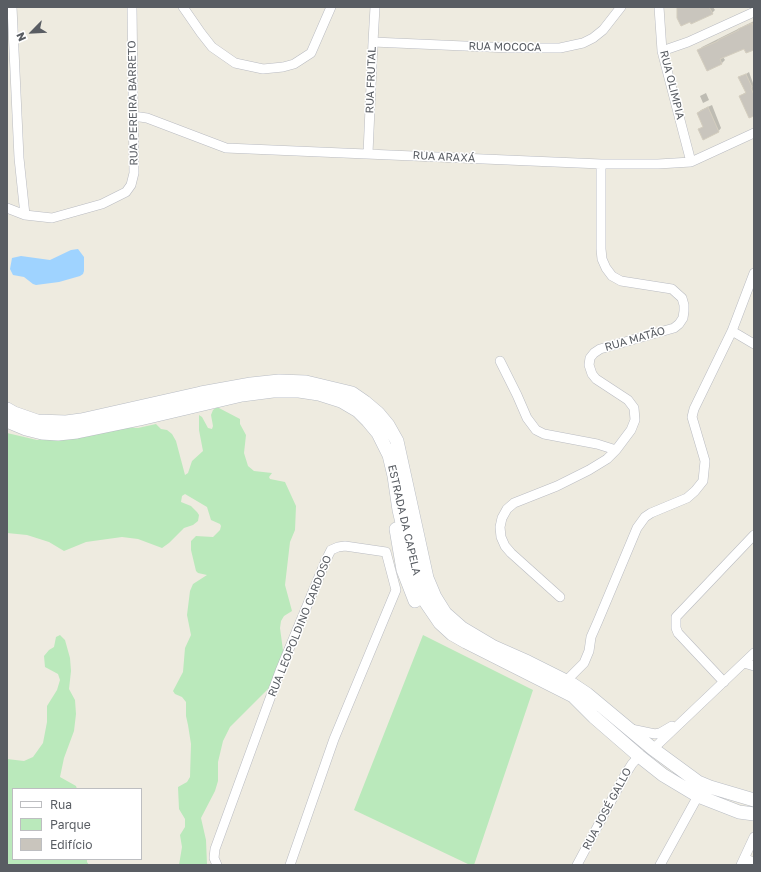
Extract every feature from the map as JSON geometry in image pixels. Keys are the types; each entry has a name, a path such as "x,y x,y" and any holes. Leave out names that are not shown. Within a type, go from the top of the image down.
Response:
{"main road":[{"name":"ESTRADA DA CAPELA","path":"7,409 37,421 66,422 202,393 251,384 279,381 306,382 352,393 378,413 388,425 397,441 411,561 425,601 440,623 461,640 573,696 594,717 663,775 698,796 739,812 754,814"},
{"name":"ESTRADA DA CAPELA","path":"7,421 26,429 42,433 58,434 77,432 140,419 242,395 273,391 299,391 318,394 341,401 358,411 378,433 389,455 404,511 427,578 435,597 445,613 462,628 494,647 566,681 587,694 653,749 698,782 754,800"},
{"path":"404,511 394,508 403,570 417,604 424,610 434,615"}],"street":[{"path":"12,7 19,158 25,215"},
{"name":"RUA PEREIRA BARRETO","path":"7,208 25,215 52,218 102,204 126,192 131,185 134,173 132,7"},
{"path":"183,7 196,27 212,47 235,63 263,69 284,67 294,64 311,53 331,7"},
{"name":"RUA FRUTAL","path":"368,153 375,7"},
{"name":"RUA MOCOCA","path":"373,42 510,48 560,48 583,43 593,38 603,30 621,7"},
{"name":"RUA OLIMPIA","path":"659,7 662,51 691,162"},
{"path":"662,51 688,42 754,12"},
{"name":"RUA ARAXÁ","path":"133,116 147,118 226,148 243,150 368,153 600,164 665,164 691,162 754,133"},
{"name":"RUA MATÃO","path":"560,597 505,546 500,532 502,518 507,509 514,503 557,486 589,470 607,459 616,450 631,430 636,420 634,408 628,400 596,379 592,374 589,365 590,358 600,349 674,328 683,318 684,311 682,298 678,293 672,290 621,281 612,276 606,268 601,254 600,164"},
{"path":"566,681 584,663 589,651 591,638 637,528 645,517 686,498 695,491 703,481 705,462 692,417 694,409 732,331 754,272"},
{"path":"732,331 754,344"},
{"path":"500,361 527,418 536,430 544,434 597,444 616,450"},
{"path":"724,682 678,633 676,628 676,617 754,535"},
{"path":"290,865 334,739 396,590 386,552 398,540"},
{"name":"RUA LEOPOLDINO CARDOSO","path":"217,865 214,858 215,849 280,671 331,550 345,546 386,552"},
{"path":"396,590 414,596"},
{"path":"653,749 754,653"},
{"path":"744,663 754,666"},
{"path":"627,728 655,734 673,726 688,716"},
{"name":"RUA JOSÉ GALLO","path":"578,865 632,764 639,756"},
{"path":"660,865 698,796"},
{"path":"754,837 743,862 754,863"}],"green space":[{"path":"217,407 240,419 240,424 246,435 244,453 248,466 254,471 272,473 269,477 270,479 285,482 296,506 295,530 290,542 285,585 292,611 284,616 281,621 280,628 284,658 281,665 268,689 230,727 223,741 218,762 218,781 215,791 201,818 206,840 207,865 179,865 182,847 180,835 185,827 185,819 179,809 178,787 187,782 190,777 191,744 186,716 186,702 182,697 175,694 173,691 183,672 185,648 191,635 187,615 190,591 193,584 207,575 196,571 191,550 191,541 196,536 213,537 220,530 221,526 220,524 211,520 207,507 185,494 182,496 181,502 191,506 197,512 199,515 198,521 193,525 184,528 162,548 138,539 122,537 86,542 64,551 49,542 27,535 7,533 7,433 37,440 93,429 125,427 138,428 156,424 161,429 167,430 172,434 176,441 185,475 188,473 192,461 203,451 199,430 199,415 202,417 208,428 212,429 213,426 211,415 213,410"},
{"path":"60,635 65,640 70,658 71,671 69,689 75,700 76,714 74,731 64,758 60,777 76,786 77,788 12,788 12,860 87,860 89,865 7,865 7,759 24,761 33,757 43,743 47,722 47,706 57,690 60,680 58,674 45,667 44,656 54,647 56,637"},
{"path":"423,635 533,690 474,865 470,865 354,810"}],"water":[{"path":"78,249 84,257 84,271 80,276 59,282 36,285 24,277 13,275 10,269 12,258 21,256 50,260 71,250"}],"building":[{"path":"709,7 713,14 691,24 690,22 681,26 677,18 677,8"},
{"path":"752,23 754,27 754,50 746,53 744,49 720,59 722,64 707,71 697,50"},
{"path":"746,74 754,95 754,116 749,118 739,96 746,93 738,77"},
{"path":"708,107 719,132 703,140 698,129 703,127 697,113"}]}
